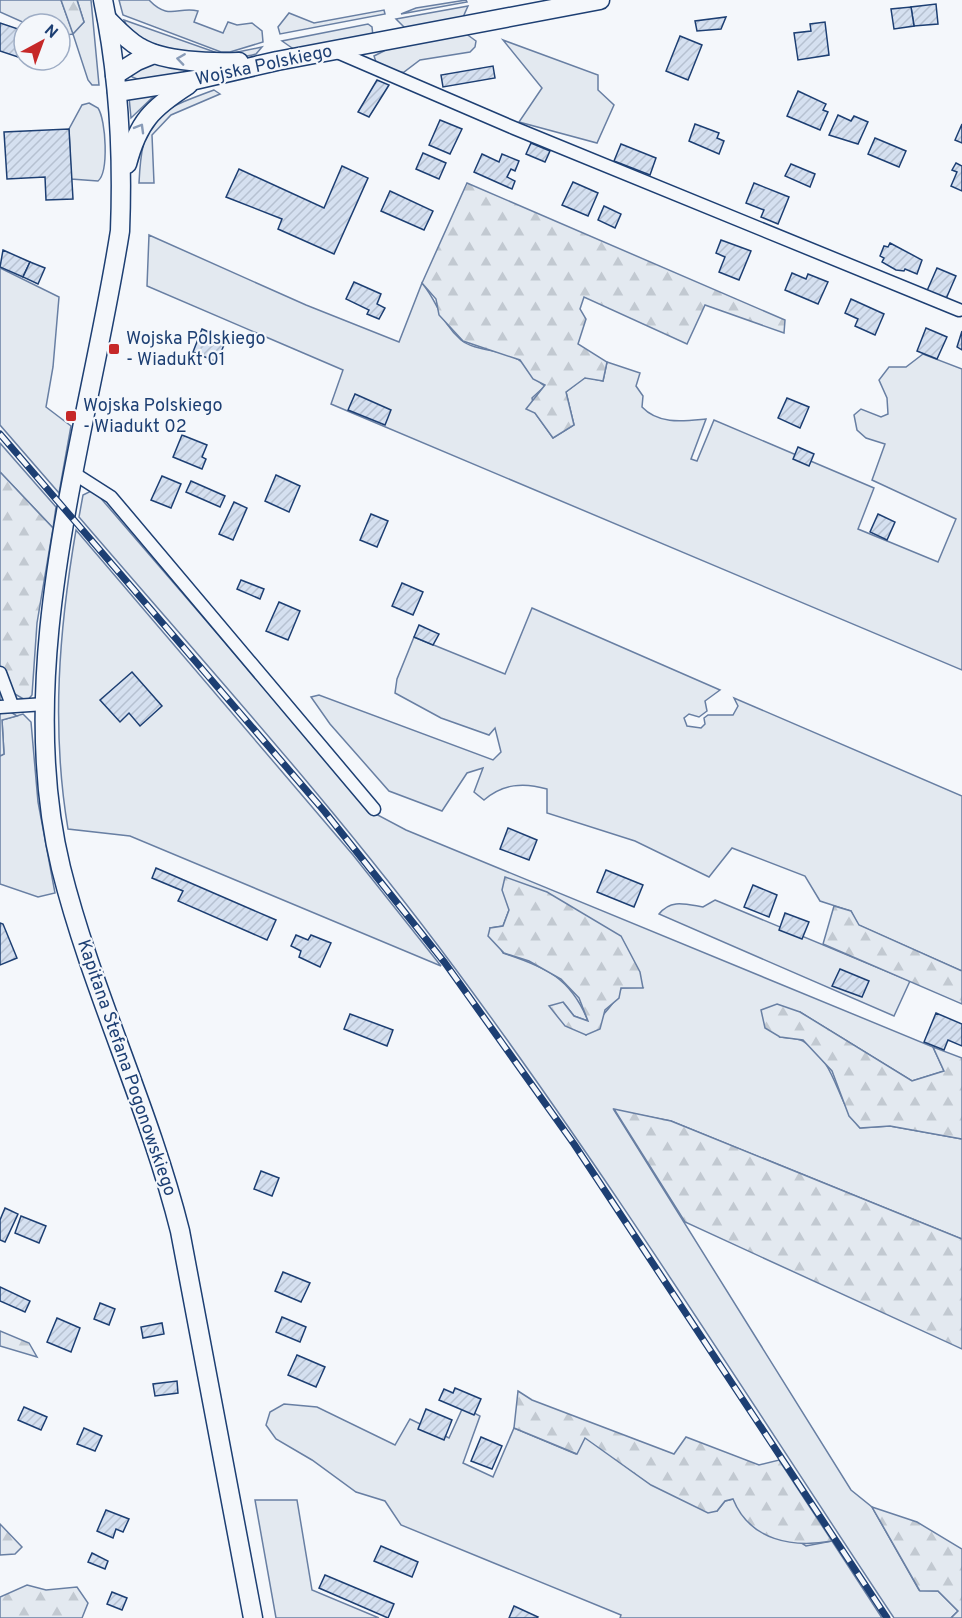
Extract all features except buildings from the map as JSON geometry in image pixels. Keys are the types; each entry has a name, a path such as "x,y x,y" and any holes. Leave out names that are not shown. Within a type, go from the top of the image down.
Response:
{"main road":[{"path":"75,474 120,231 122,183 116,83 103,0"},
{"name":"Wojska Polskiego","path":"116,83 195,80 277,61 600,0"},
{"path":"107,20 138,47 154,54 208,63 277,61"},
{"path":"116,83 154,54"},
{"path":"122,183 135,134 144,119 156,107 195,80"},
{"name":"Kapitana Stefana Pogonowskiego","path":"75,474 56,576 45,704 48,788 61,867 84,945 166,1178 180,1231 253,1618"}],"street":[{"path":"334,51 514,128 959,310"},
{"path":"75,474 111,497 374,809"},
{"path":"0,673 6,706 45,704"}],"green space":[{"path":"0,0 61,0 65,12 12,12 12,17 0,12"},
{"path":"61,0 77,0 84,22 73,34 72,12 65,12"},
{"path":"77,0 91,0 99,85 92,85 88,80 72,30 73,33 84,22"},
{"path":"119,0 149,0 162,10 174,12 198,11 194,22 223,33 228,22 237,25 252,23 262,31 263,42 230,52 221,52 123,15"},
{"path":"466,0 467,2 401,14 416,8"},
{"path":"468,6 463,17 406,29 396,19"},
{"path":"384,10 385,14 280,34 278,27 289,13 314,23"},
{"path":"124,20 223,55 262,47 256,54 235,57 191,54 164,49 149,45 136,37"},
{"path":"368,24 372,27 373,36 295,50 282,41"},
{"path":"465,33 476,41 475,47 470,52 420,60 404,72 397,73 376,62 374,56 384,49"},
{"path":"503,40 598,75 598,90 614,105 597,143 519,122 542,88"},
{"path":"155,63 206,70 145,82 132,77 129,72"},
{"path":"214,90 220,94 171,115 152,135 154,183 139,183 144,144 148,130 155,120 177,105"},
{"path":"155,95 131,118 129,97"},
{"path":"89,103 98,108 103,123 105,157 104,167 98,181 71,179 69,129 82,105"},
{"path":"467,183 785,320 784,333 705,305 687,344 584,297 580,309 586,319 578,344 607,362 603,381 585,378 566,392 574,425 553,438 535,413 526,409 545,385 533,379 520,360 463,341 439,315 436,299 422,283"},
{"path":"149,235 306,305 399,342 422,283 444,320 461,340 474,347 513,356 545,386 532,398 535,413 553,438 574,425 566,392 585,377 603,381 607,362 640,373 636,386 643,396 642,407 649,413 672,420 706,419 691,459 697,461 714,420 874,488 858,529 938,562 956,519 872,480 885,444 866,438 857,430 854,415 861,409 881,417 888,414 887,398 879,380 889,367 906,367 923,354 962,369 962,670 331,404 343,370 147,286"},
{"path":"0,268 59,297 53,367 46,407 71,426 59,493 0,425"},
{"path":"0,443 56,507 53,528 0,472"},
{"path":"0,472 53,528 37,623 32,695 27,701 15,694 3,696 9,711 17,716 2,720 4,754 0,756"},
{"path":"91,491 98,495 370,811 406,830 933,1047 944,1071 912,1081 800,1012 780,1037 803,1041 823,1060 852,1118 860,1128 890,1126 962,1139 962,1239 671,1121 614,1110 851,1490 872,1507 919,1590 938,1591 958,1611 951,1618 894,1618 624,1208 512,1046 364,851 271,739 79,517 83,495","holes":["509,910 642,987 621,988 611,1006 586,1035 563,1002 574,1016 588,1021 574,994 565,984 544,969 503,953 490,928 503,926"]},
{"path":"76,530 353,855 441,966 130,836 68,829 60,754 59,679 65,605"},
{"path":"532,608 720,690 705,701 707,711 699,717 689,714 684,718 687,726 701,728 705,724 704,718 708,715 733,715 738,706 734,698 962,796 962,971 858,925 851,911 820,901 805,876 732,848 709,877 635,841 547,813 547,789 514,786 498,791 484,800 474,792 483,768 467,773 442,811 389,791 330,724 311,697 319,695 493,760 501,752 495,728 489,735 441,718 395,693 397,679 414,637 505,674"},
{"path":"23,714 31,722 38,802 55,893 38,897 0,884 0,756 4,754 2,720"},
{"path":"505,877 547,892 621,936 640,972 643,988 621,988 619,998 605,1010 600,1029 586,1035 565,1026 549,1006 563,1002 574,1016 588,1021 579,998 561,979 529,961 504,953 488,936 490,928 503,926 509,910 502,890"},
{"path":"715,900 910,981 894,1016 659,914 673,904 703,907"},
{"path":"834,906 851,911 859,925 962,971 962,1004 823,944"},
{"path":"777,1004 800,1012 912,1081 944,1071 933,1047 962,1058 962,1139 890,1126 860,1128 849,1116 832,1071 803,1040 780,1037 765,1028 761,1010"},
{"path":"614,1109 671,1121 962,1239 962,1349 685,1222"},
{"path":"0,1331 29,1343 37,1357 0,1346"},
{"path":"518,1391 532,1400 674,1454 686,1437 759,1465 779,1460 832,1541 802,1543 774,1538 750,1524 733,1499 725,1501 717,1511 708,1513 651,1485 585,1438 577,1454 514,1428"},
{"path":"284,1404 317,1407 395,1445 410,1419 449,1438 463,1407 480,1416 463,1463 493,1477 514,1428 576,1454 585,1437 651,1484 717,1511 725,1501 733,1499 806,1546 832,1541 882,1618 620,1618 621,1615 401,1525 385,1501 356,1492 312,1460 276,1439 266,1425 270,1412"},
{"path":"255,1500 297,1500 312,1590 379,1618 276,1618"},
{"path":"872,1507 917,1522 962,1549 962,1618 951,1618 958,1611 938,1591 920,1591"},
{"path":"0,1524 22,1547 15,1554 0,1555"},
{"path":"27,1585 46,1590 77,1587 88,1603 82,1618 0,1618 0,1597"}],"railway":[{"path":"0,434 325,812 445,963 574,1144 887,1618"}],"place":[{"name":"Wojska Polskiego - Wiadukt 01","path":"114,349"},
{"name":"Wojska Polskiego - Wiadukt 02","path":"71,416"}]}
